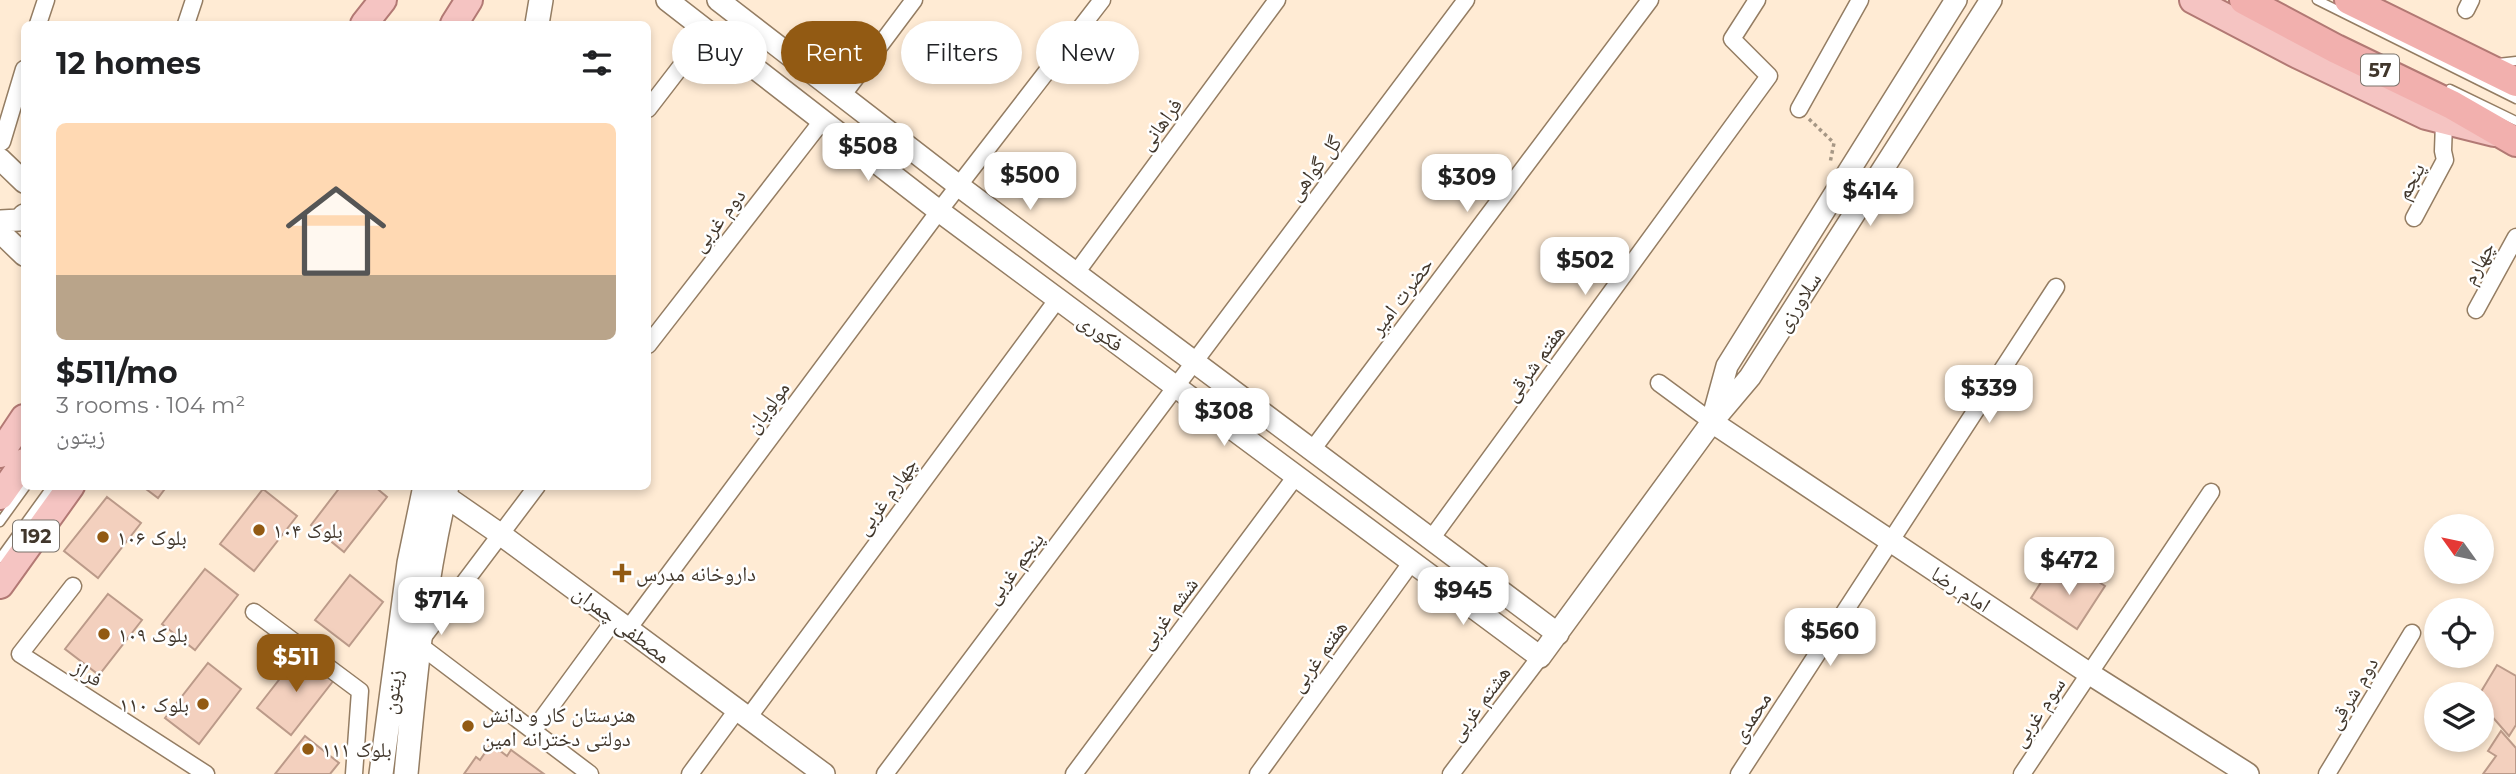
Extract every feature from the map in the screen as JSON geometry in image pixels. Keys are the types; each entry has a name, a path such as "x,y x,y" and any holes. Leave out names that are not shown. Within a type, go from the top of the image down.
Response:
{"highway":[{"name":"57","path":"2244,0 2510,133"},
{"name":"57","path":"2349,0 2516,82"}],"main road":[{"path":"456,21 469,0"},
{"path":"538,21 541,0"},
{"path":"2193,0 2298,55 2426,116 2444,122 2510,133"},
{"path":"0,454 21,422"},
{"name":"192","path":"0,496 21,466"},
{"name":"192","path":"0,584 68,490"},
{"name":"زیتون","path":"406,774 431,490"},
{"name":"زیتون","path":"381,774 409,563 431,490"}],"street":[{"path":"39,21 46,0"},
{"path":"187,21 194,0"},
{"name":"فکوری","path":"667,0 694,21"},
{"path":"842,96 914,0"},
{"name":"مولویان","path":"533,731 622,624 1102,0"},
{"name":"فراهانی","path":"1076,272 1277,0"},
{"name":"گل گواهی","path":"1177,386 1466,0"},
{"name":"حضرت امیر","path":"1312,450 1650,0"},
{"name":"هفتم شرقی","path":"1431,539 1769,76 1732,39 1756,0"},
{"path":"1799,109 1860,0"},
{"name":"سلاورزی","path":"1712,422 1727,366 1956,0"},
{"name":"فکوری","path":"726,2 959,186 1558,634"},
{"name":"سلاورزی","path":"1540,657 1712,422 1750,377 1987,2"},
{"path":"651,105 672,78"},
{"name":"فکوری","path":"767,78 939,211 1177,386 1411,564 1540,657"},
{"path":"21,80 1,151 21,181"},
{"name":"دوم غربی","path":"651,341 822,121"},
{"name":"پنجم","path":"2414,218 2445,160 2444,122"},
{"path":"0,221 21,218"},
{"path":"0,232 21,252"},
{"name":"چهارم","path":"2476,310 2516,237"},
{"name":"محمدی","path":"1739,774 2056,286"},
{"name":"چهارم غربی","path":"690,774 743,714 1057,299"},
{"path":"1659,383 1712,422"},
{"name":"پنجم غربی","path":"885,774 1177,386"},
{"name":"امام رضا","path":"1712,422 1890,543 2248,774"},
{"name":"ششم غربی","path":"1074,774 1296,476"},
{"name":"مصطفی چمران","path":"431,490 500,534 824,774"},
{"path":"534,490 418,643 590,774"},
{"name":"سوم غربی","path":"2022,774 2211,492"},
{"name":"هفتم غربی","path":"1258,774 1411,564"},
{"name":"فراز","path":"73,586 20,654 206,774"},
{"path":"254,612 360,691 354,774"},
{"name":"دوم شرقی","path":"2327,774 2412,633"},
{"name":"هشتم غربی","path":"1451,774 1540,657"}],"lane":[{"path":"2317,0 2516,99"},
{"path":"2478,64 2516,61"},
{"path":"2438,83 2510,133"},
{"path":"0,522 23,490"},
{"path":"0,558 49,490"}],"path":[{"path":"1799,109 1834,143 1828,171 1836,191"}],"building":[{"path":"147,490 164,490 158,498"},
{"name":"بلوک ۱۰۴","path":"262,490 297,516 254,571 220,544"},
{"path":"338,490 379,490 387,497 344,552 311,525"},
{"name":"بلوک ۱۰۶","path":"107,497 141,523 98,578 64,551"},
{"path":"205,569 238,595 195,650 162,624"},
{"path":"2080,570 2105,586 2077,629 2031,598 2047,573 2069,587"},
{"path":"350,575 383,602 349,646 315,620"},
{"name":"بلوک ۱۰۹","path":"108,594 142,620 99,675 65,649"},
{"path":"300,653 334,680 291,735 257,708"},
{"name":"بلوک ۱۱۰","path":"208,663 241,689 199,744 165,718"},
{"path":"2497,665 2516,676 2516,725 2509,736 2494,719 2494,682 2487,682"},
{"path":"2501,731 2516,748 2516,774 2483,774 2496,756 2490,752 2494,752 2494,742"},
{"name":"بلوک ۱۱۱","path":"305,736 339,763 330,774 275,774"},
{"path":"491,744 507,756 511,750 544,774 464,774 476,757 480,760"}],"place":[{"name":"بلوک ۱۰۴","path":"259,530"},
{"name":"بلوک ۱۰۶","path":"103,537"},
{"name":"داروخانه مدرس","path":"622,573"},
{"name":"بلوک ۱۰۹","path":"104,634"},
{"name":"بلوک ۱۱۰","path":"203,704"},
{"name":"هنرستان کار و دانش دولتی دخترانه امین","path":"468,726"},
{"name":"بلوک ۱۱۱","path":"308,749"}]}
